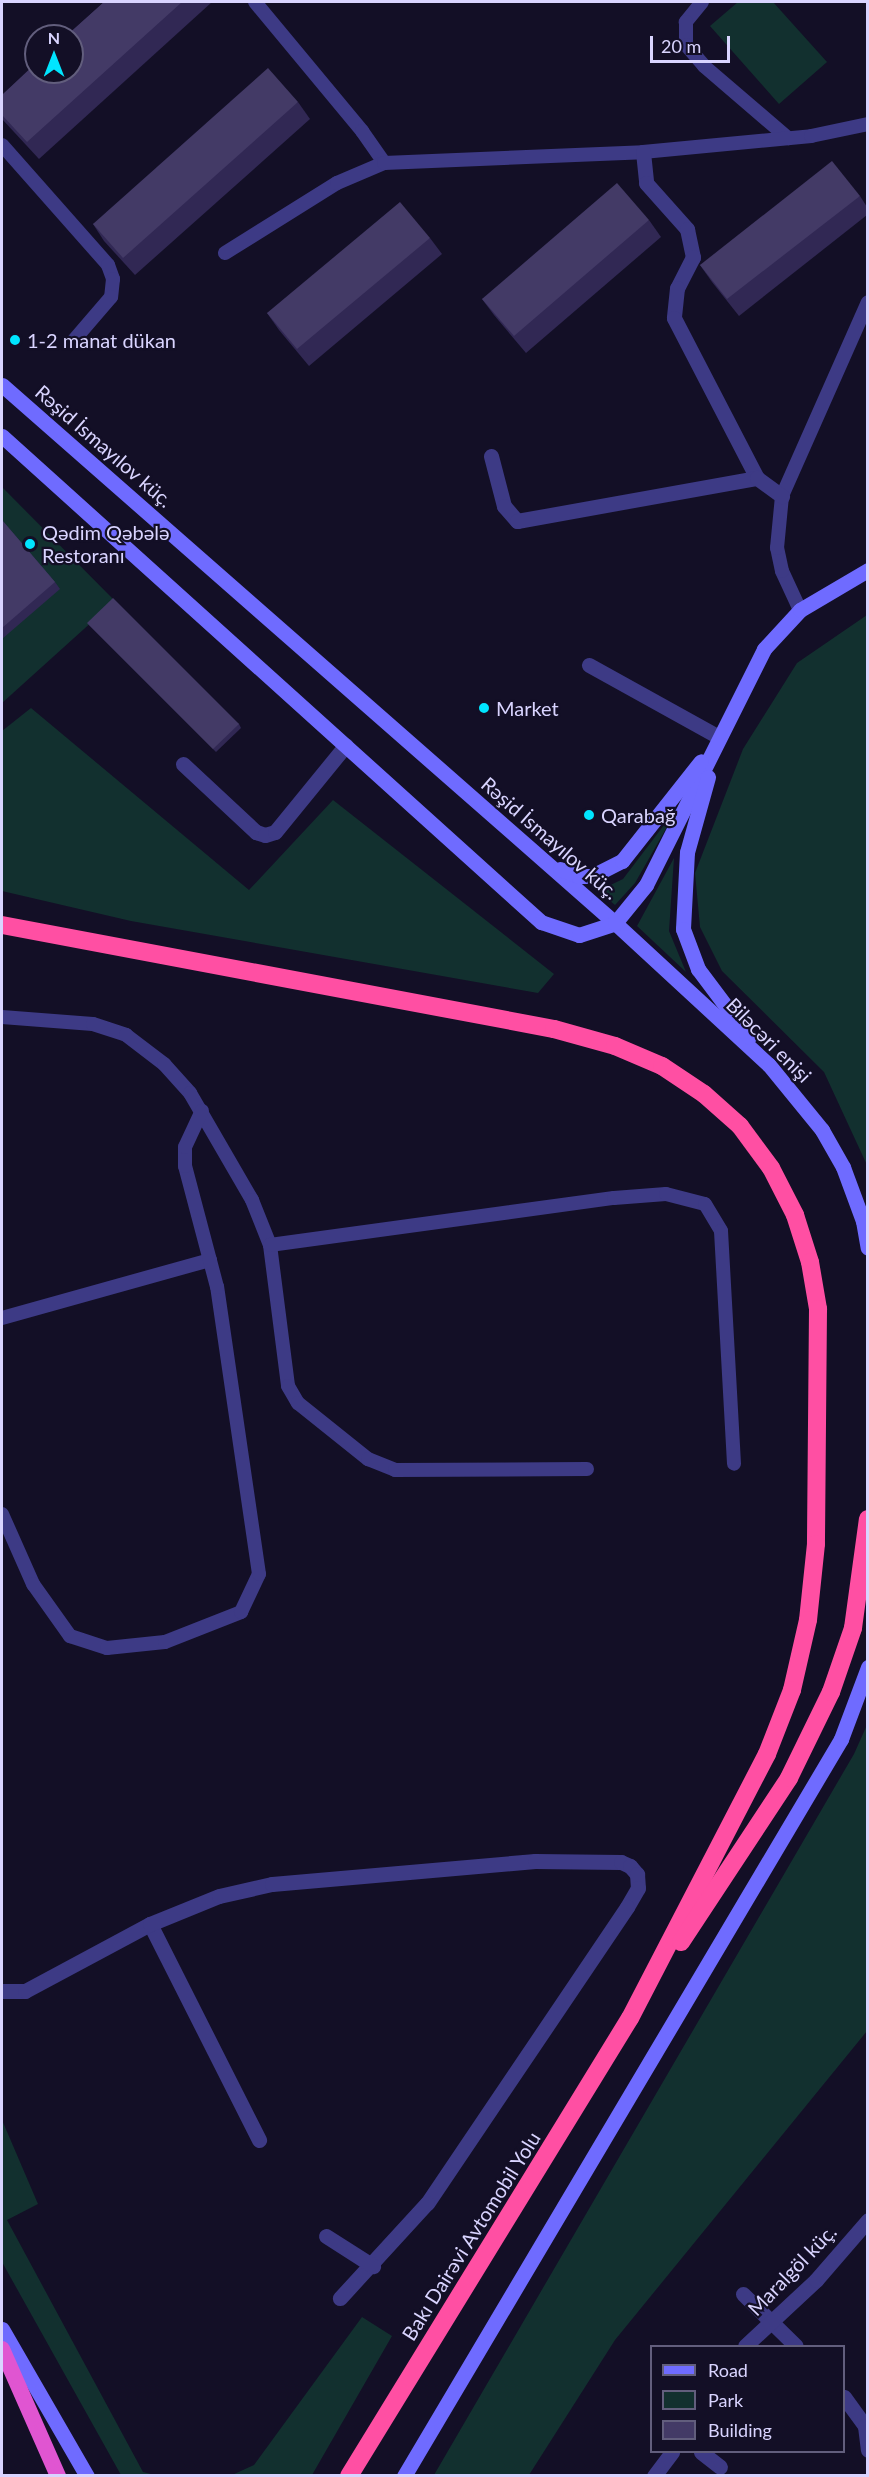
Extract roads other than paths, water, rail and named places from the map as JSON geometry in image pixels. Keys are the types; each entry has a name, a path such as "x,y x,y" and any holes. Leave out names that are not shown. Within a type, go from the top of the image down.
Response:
{"highway":[{"path":"2,925 554,1029 615,1046 662,1066 704,1094 740,1126 771,1168 795,1215 810,1262 818,1309 816,1544 808,1620 792,1690 767,1754 630,2018"},
{"path":"630,2018 789,1778 812,1735 842,1666 853,1628 867,1519"},
{"name":"Bakı Dairəvi Avtomobil Yolu","path":"349,2475 630,2018"},
{"path":"2,2349 58,2475"}],"main road":[{"name":"Rəşid İsmayılov küç.","path":"2,385 615,923"},
{"name":"Rəşid İsmayılov küç.","path":"2,436 541,922 579,935 615,923"},
{"path":"615,923 646,885 662,858 719,737 764,649 800,610 867,570"},
{"path":"546,862 578,876 592,876 622,861 719,737"},
{"path":"719,737 687,852 683,929 698,969 769,1065"},
{"name":"Biləcəri enişi","path":"615,923 769,1065 822,1130 843,1167 863,1221 867,1248"},
{"path":"404,2475 841,1739 861,1693 867,1667"},
{"path":"2,2330 87,2475"}],"street":[{"path":"643,152 646,183 687,229 693,257 677,288 674,318 758,478 782,496"},
{"path":"491,456 504,506 518,521 758,478"},
{"path":"589,665 719,737"},
{"path":"183,764 256,832 265,836 275,832 346,745"},
{"path":"2,1991 25,1991 150,1924 219,1896 272,1884 535,1862 621,1862 637,1874 638,1888 627,1907 427,2203 373,2266 340,2298"},
{"path":"150,1924 259,2140"},
{"name":"Maralgöl küç.","path":"746,2345 816,2280 867,2220"},
{"path":"326,2236 373,2266"},
{"path":"743,2294 795,2345"},
{"path":"845,2400 865,2426 867,2450"},
{"path":"654,2475 670,2453"},
{"path":"703,2453 720,2467"}],"lane":[{"path":"255,2 362,131 384,163"},
{"path":"702,2 687,22 686,45 704,66 788,138"},
{"path":"225,254 337,183 384,163 643,152 788,138 867,124"},
{"path":"2,145 108,265 113,279 111,297 74,340"},
{"path":"800,610 782,572 777,548 782,496 867,302"},
{"path":"2,1017 93,1024 126,1035 164,1064 202,1112 252,1200 270,1245 288,1386 298,1403 368,1459 395,1470 587,1469"},
{"path":"2,1514 33,1584 70,1636 107,1648 165,1642 241,1612 259,1574 217,1287 185,1166 185,1147 202,1112"},
{"path":"270,1245 614,1198 666,1194 705,1204 721,1231 734,1464"},
{"path":"2,1318 210,1260"}],"place":[{"name":"1-2 manat dükan","path":"15,340"},
{"name":"Qədim Qəbələ Restoranı","path":"30,544"},
{"name":"Market","path":"484,708"},
{"name":"Qarabağ","path":"589,815"}]}
